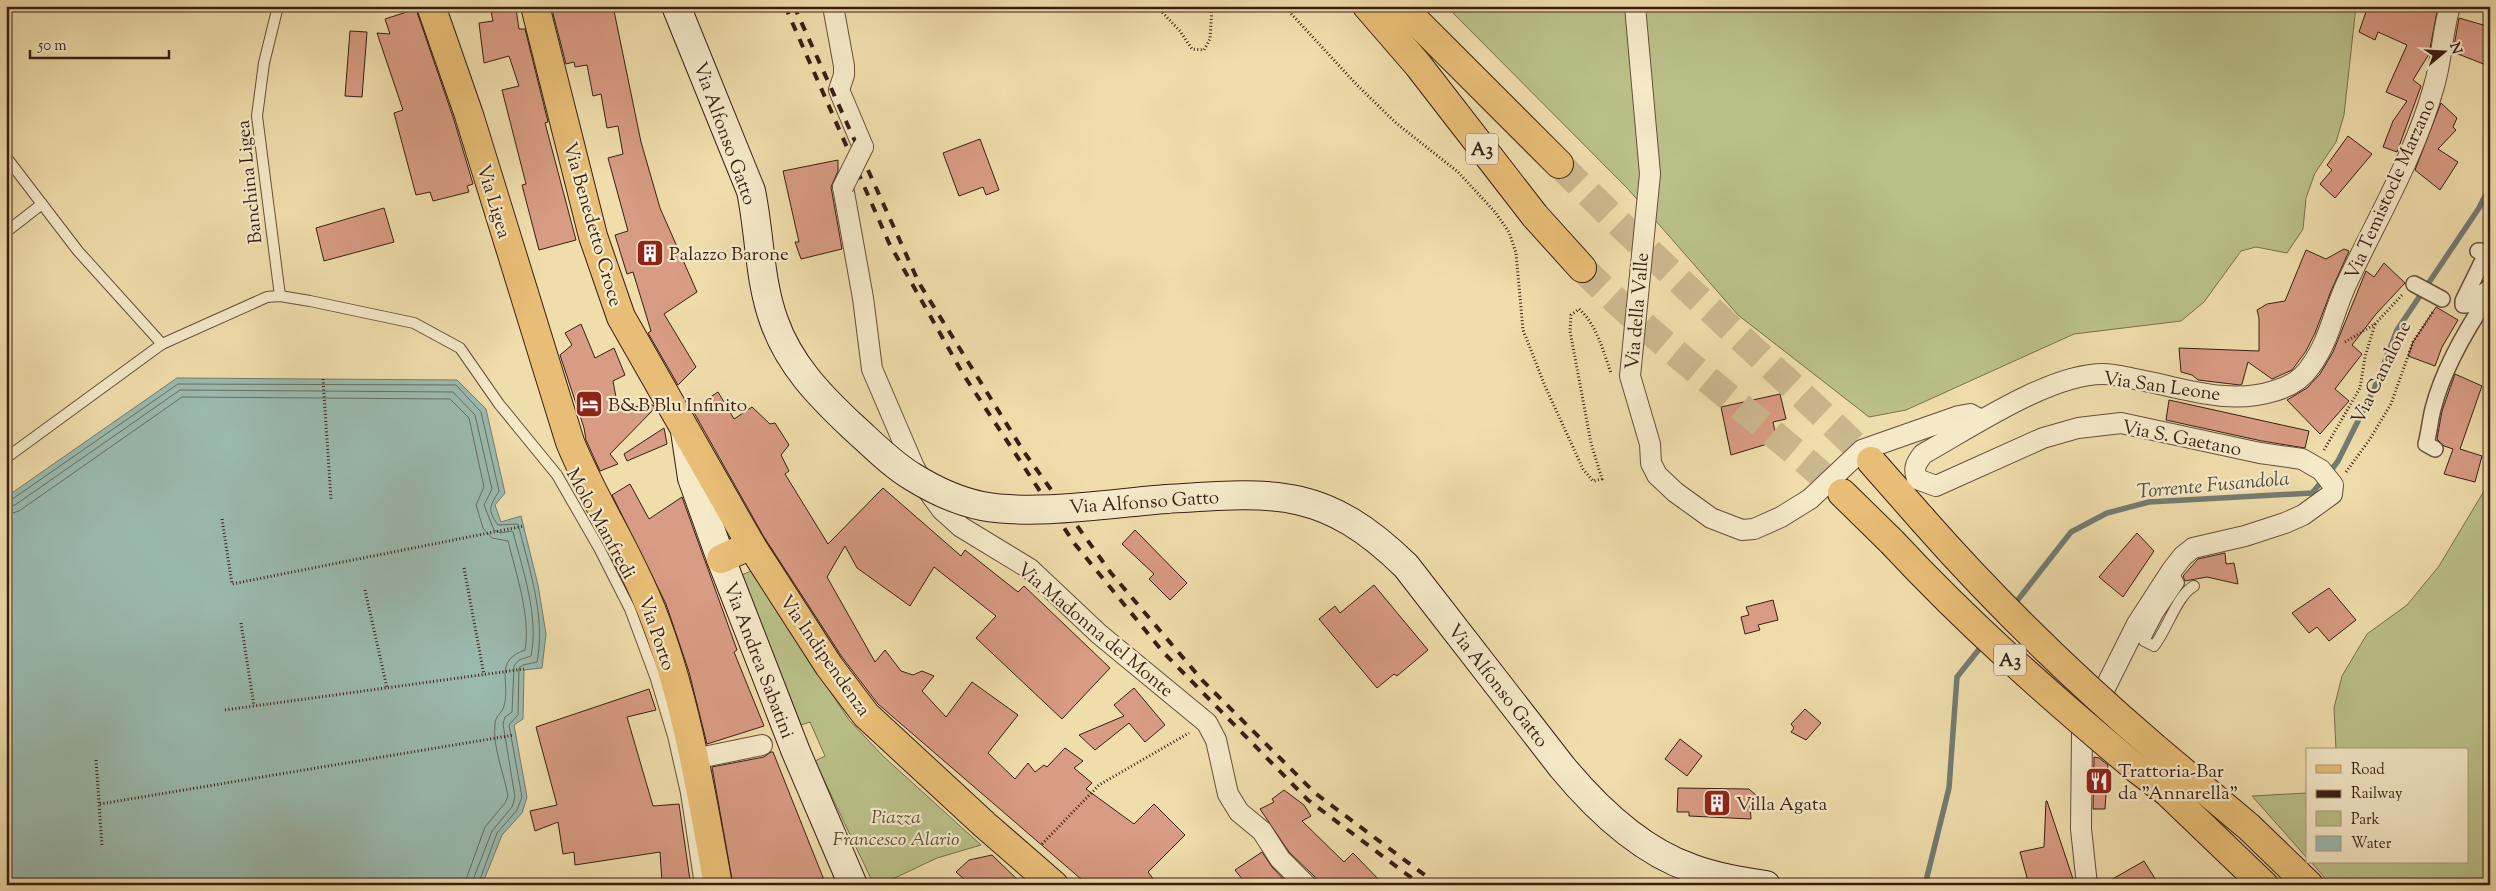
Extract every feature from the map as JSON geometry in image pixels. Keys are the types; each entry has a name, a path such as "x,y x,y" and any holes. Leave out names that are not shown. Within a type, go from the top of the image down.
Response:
{"main road":[{"name":"Via Ligea","path":"431,6 469,115 555,396"},
{"name":"Via Benedetto Croce","path":"535,6 582,194 606,277 621,317 684,429"},
{"name":"Via Alfonso Gatto","path":"676,6 751,191 757,221 765,290 785,348 800,371 824,399 910,476 946,495 967,502 998,508 1038,509 1257,493 1293,498 1328,509 1359,526 1381,542 1406,566 1562,767 1627,832 1658,853 1690,868 1730,879 1766,885"},
{"name":"A3","path":"1367,6 1397,15 1559,164"},
{"name":"A3","path":"1397,15 1418,65 1535,216 1582,268"},
{"name":"Via Porto","path":"555,396 585,480 639,581 651,609 681,703 694,759 718,885"},
{"name":"Via Indipendenza","path":"684,429 751,545 829,666 866,715 985,825 1054,885"},
{"name":"Via Andrea Sabatini","path":"684,429 692,478 721,559 796,752 852,885"},
{"name":"A3","path":"1871,461 2024,629 2068,672 2284,860 2309,885"},
{"name":"A3","path":"1842,493 1892,542 1945,599 1997,648 2166,792 2262,883"},
{"path":"721,559 751,545"}],"street":[{"name":"Via Madonna del Monte","path":"833,6 844,66 844,75 839,90 863,147 843,187 863,298 872,369 914,467 942,510 960,527 1030,569 1099,634 1207,723 1216,740 1228,794 1239,812 1262,831 1280,859 1306,885"},
{"name":"Via della Valle","path":"1635,6 1650,174 1630,376 1650,444 1651,463 1657,475 1674,492 1711,518 1742,530 1754,529 1810,499 1866,448 1958,416 1970,414 1981,420"},
{"name":"Via Temistocle Marzano","path":"2312,366 2328,335 2355,264 2422,125 2435,84 2450,6"},
{"path":"2478,251 2485,251 2485,256 2463,301 2463,305 2467,305 2490,286"},
{"path":"2414,284 2442,299"},
{"path":"2435,449 2426,444 2432,410 2444,376 2470,323 2490,294"},
{"name":"Via San Leone","path":"1981,420 2060,382 2103,374 2168,385 2188,392 2237,396 2275,391 2293,383 2312,366"},
{"name":"Via S. Gaetano","path":"1981,420 1923,454 1914,470 1917,479 1936,486 1944,484 2043,438 2104,423 2137,425 2260,453 2302,459 2322,473"},
{"path":"2087,885 2081,829 2082,734 2138,624 2183,556 2193,548 2245,536 2303,515 2332,494 2322,473"},
{"path":"694,759 762,745"}],"lane":[{"name":"Banchina Ligea","path":"278,6 264,63 257,116 280,296"},
{"path":"6,157 78,251 162,344"},
{"path":"6,232 42,204"},
{"path":"6,458 162,344 260,300 280,296"},
{"name":"Molo Manfredi","path":"280,296 414,323 460,348 498,404 557,476 599,548 630,609 656,678 673,736 693,832 700,885"},
{"path":"2172,570 2179,583 2148,631 2144,640 2148,644 2154,646 2162,636 2186,590 2194,586"}],"path":[{"path":"1161,6 1161,11 1180,31 1192,49 1204,50 1210,39 1212,6"},
{"path":"1284,6 1357,85 1396,123 1458,172 1495,212 1510,232 1516,253 1523,330 1545,386 1584,468 1593,481 1602,479 1591,443 1570,331 1571,315 1579,309 1588,317 1596,332 1611,375"},
{"name":"Via Canalone","path":"2349,340 2375,324 2414,284"},
{"name":"Via Canalone","path":"2375,324 2365,357 2360,388 2322,473 2339,481 2370,439 2391,404 2413,342 2442,299"},
{"path":"323,379 331,499"},
{"path":"222,519 232,584 524,526"},
{"path":"464,568 484,675"},
{"path":"365,590 387,688"},
{"path":"241,623 254,706"},
{"path":"225,710 524,669"},
{"path":"1028,861 1046,838 1099,785 1207,723"},
{"path":"100,804 514,735"},
{"path":"96,760 102,846"}],"green space":[{"path":"1446,6 2356,6 2344,115 2336,142 2315,173 2306,198 2303,229 2287,253 2256,247 2241,251 2204,302 2181,321 2074,334 1906,410 1869,417 1738,315 1628,189"},
{"path":"2490,481 2490,885 2331,885 2313,864 2468,864 2468,748 2336,748 2334,708 2342,676 2367,634 2407,605 2439,566"},
{"name":"Piazza Francesco Alario","path":"751,571 849,720 883,756 981,845 937,858 880,885 874,885 815,761 825,756 810,722 801,725 742,575"},
{"path":"2306,793 2306,857 2252,796"}],"water":[{"path":"177,378 457,380 486,409 505,493 495,505 501,522 521,516 538,585 546,634 542,668 524,670 523,719 514,725 527,797 522,813 502,835 482,885 6,885 6,497"}],"building":[{"path":"551,6 613,6 641,142 660,208 697,292 664,314 696,367 678,385 648,333 651,331 633,272 627,274 615,235 628,231 608,158 623,154 618,126 607,128 601,94 593,96 587,65 575,67 574,62 566,64"},
{"path":"2368,6 2438,6 2429,54 2413,80 2421,86 2397,152 2383,147 2393,121 2407,101 2386,92 2407,45 2378,32 2375,40 2359,32"},
{"path":"416,9 454,120 473,184 467,186 469,192 433,201 430,192 416,195 394,113 403,110 377,33 390,34 385,19"},
{"path":"516,9 519,29 525,29 548,122 545,123 576,240 539,250 522,185 526,184 502,90 519,86 509,56 484,63 479,23 493,21 491,12"},
{"path":"2459,18 2490,27 2490,55 2486,65 2453,52"},
{"path":"350,31 367,32 362,97 345,96"},
{"path":"2441,103 2457,118 2453,127 2456,130 2438,149 2458,162 2440,190 2415,170"},
{"path":"2348,136 2372,154 2335,198 2320,184 2332,170 2327,165"},
{"path":"980,139 999,190 986,195 983,187 959,196 943,153"},
{"path":"838,160 838,171 831,187 842,249 801,259 795,242 799,242 783,171"},
{"path":"384,208 394,242 324,261 316,228"},
{"path":"2344,249 2349,251 2315,333 2306,351 2292,370 2272,379 2248,362 2242,384 2240,385 2198,380 2192,375 2181,372 2179,348 2259,351 2259,318 2257,310 2267,304 2285,301 2306,250 2326,259"},
{"path":"2384,263 2405,283 2376,314 2352,345 2362,354 2335,389 2349,401 2320,434 2287,400 2307,388 2320,374 2333,352 2366,271 2374,277"},
{"path":"2436,307 2458,320 2442,347 2435,366 2408,356 2413,342"},
{"path":"581,324 595,358 614,348 625,375 613,381 618,408 653,405 655,408 610,454 618,464 600,471 586,440 584,428 560,355 572,345 565,333"},
{"path":"2455,374 2482,386 2460,449 2482,456 2475,482 2444,474 2453,449 2444,446 2437,439 2442,411"},
{"path":"718,392 734,419 752,407 770,424 775,423 789,445 781,455 789,471 785,474 828,544 883,488 961,556 965,550 1018,592 1024,586 1110,668 1062,719 976,638 996,616 934,567 910,606 857,568 845,546 827,577 875,662 885,650 901,671 913,675 922,671 934,676 922,691 946,717 972,682 1018,715 988,753 1015,779 1028,763 1035,772 1044,765 1047,767 1065,748 1083,761 1074,768 1092,783 1086,789 1134,824 1154,804 1185,835 1148,872 1158,885 1088,885 878,704 842,657 764,537 692,409"},
{"path":"1780,394 1786,419 1773,422 1777,441 1731,455 1721,407"},
{"path":"2169,400 2309,431 2305,448 2262,441 2166,420"},
{"path":"664,428 667,444 627,461 624,454"},
{"path":"630,484 649,519 682,497 737,650 734,652 764,726 707,744 689,672 666,604 612,495"},
{"path":"1135,530 1187,583 1170,600 1149,579 1154,574 1122,544"},
{"path":"2137,533 2154,551 2123,597 2099,577"},
{"path":"2225,553 2226,564 2234,563 2238,584 2207,577 2185,581 2183,576 2198,559"},
{"path":"1374,585 1428,650 1397,676 1394,674 1377,688 1319,619 1335,606 1340,613"},
{"path":"2329,588 2356,620 2329,641 2317,627 2309,633 2292,613"},
{"path":"1773,600 1778,620 1758,625 1760,630 1745,634 1741,617 1749,615 1746,607"},
{"path":"1134,688 1165,725 1145,742 1129,723 1095,750 1079,735 1124,716 1114,705"},
{"path":"649,689 656,710 627,717 653,806 679,804 690,880 662,882 660,852 575,865 574,852 563,854 558,822 535,831 530,811 557,805 536,727"},
{"path":"1805,709 1821,723 1806,740 1791,732 1794,728 1791,724"},
{"path":"1680,739 1702,756 1687,776 1665,759"},
{"path":"773,752 826,885 733,885 712,767 764,757"},
{"path":"2094,757 2099,758 2108,765 2105,809 2093,809"},
{"name":"Villa Agata","path":"1678,788 1749,789 1765,803 1750,804 1751,819 1689,816 1689,812 1677,812"},
{"path":"1284,790 1304,805 1311,816 1302,821 1344,862 1353,853 1384,885 1318,885 1315,877 1289,852 1260,809 1274,802 1272,799"},
{"path":"2046,801 2075,885 2029,885 2020,852 2044,847"},
{"path":"1262,852 1272,867 1289,885 1247,885 1235,870"},
{"path":"992,855 1023,885 971,885 956,872 969,860"},
{"path":"2144,861 2159,885 2102,885"}],"waterway":[{"name":"Torrente Fusandola","path":"2329,473 2338,461 2374,389 2397,330 2479,208 2490,186"},
{"name":"Torrente Fusandola","path":"2013,606 2071,532 2107,513 2149,502 2312,493 2323,480"},
{"name":"Torrente Fusandola","path":"1925,885 1949,788 1957,677 1984,643"}],"tunnel":[{"path":"1559,164 1871,461"},
{"path":"1582,268 1645,327 1842,493"}],"railway":[{"path":"785,6 889,243 963,374 1074,543 1163,652 1308,800 1421,885"},
{"path":"794,6 919,283 1024,452 1111,573 1202,680 1315,793 1438,885"}],"place":[{"name":"Palazzo Barone","path":"650,253"},
{"name":"B&B Blu Infinito","path":"589,404"},
{"name":"Trattoria-Bar da \"Annarella\"","path":"2099,781"},
{"name":"Villa Agata","path":"1717,803"}]}
